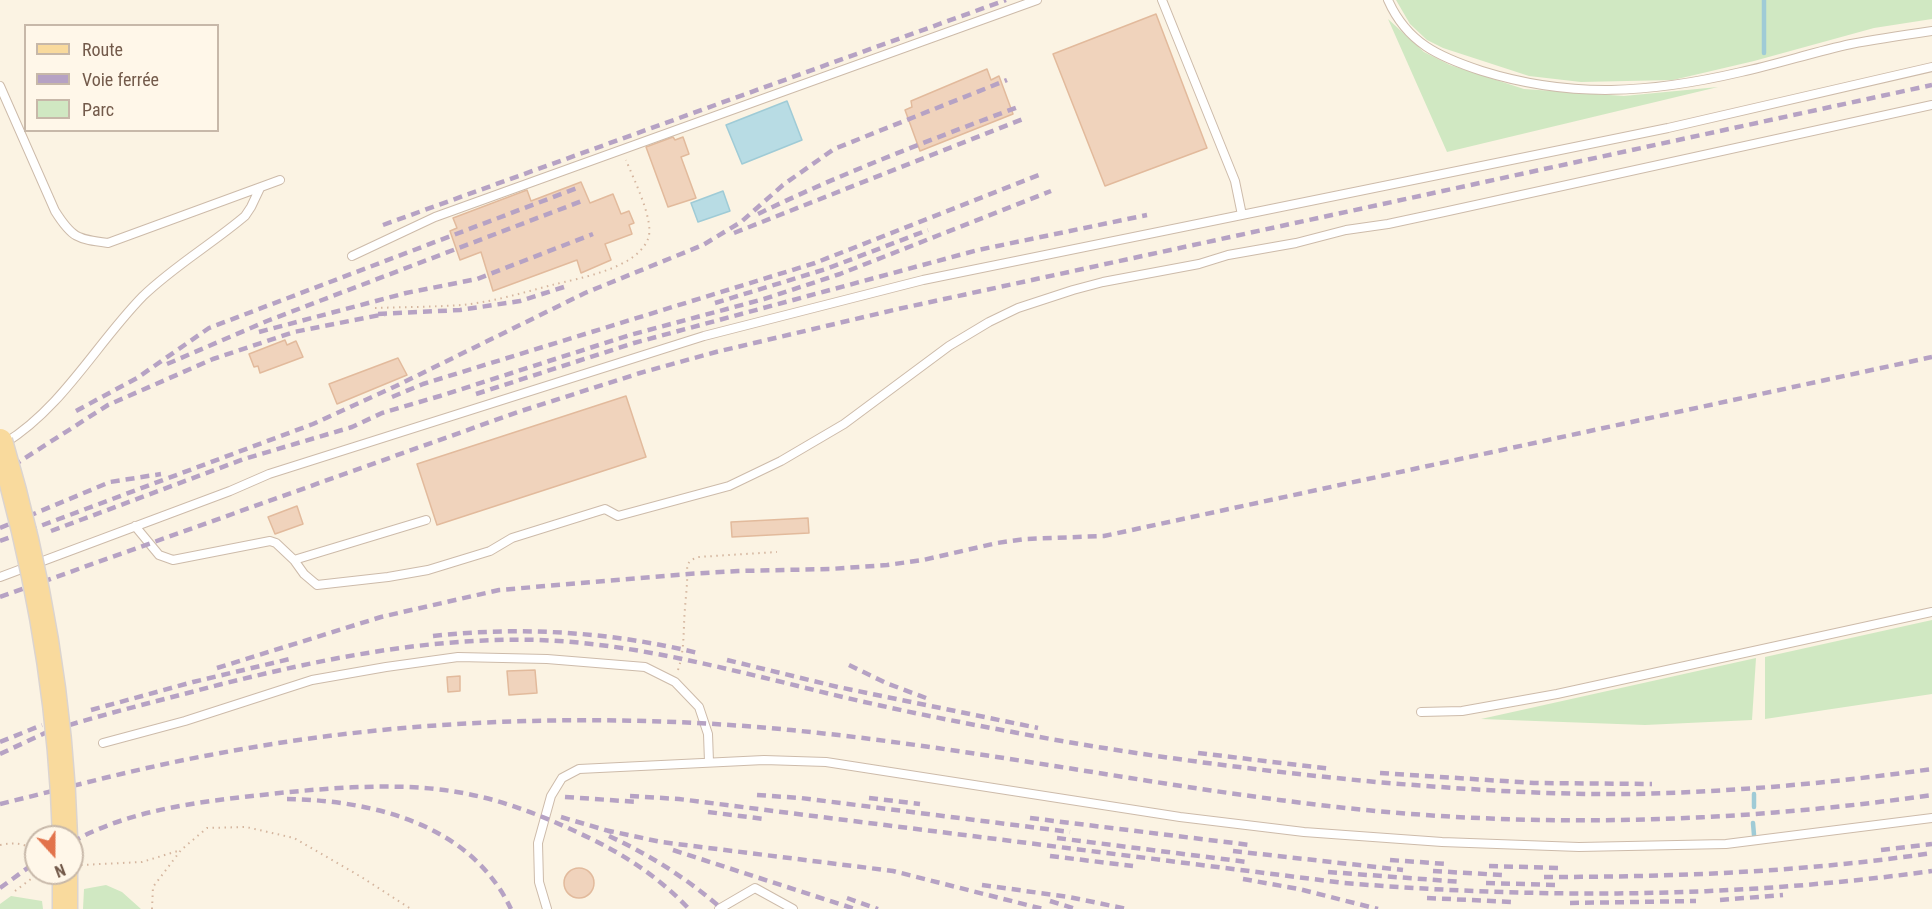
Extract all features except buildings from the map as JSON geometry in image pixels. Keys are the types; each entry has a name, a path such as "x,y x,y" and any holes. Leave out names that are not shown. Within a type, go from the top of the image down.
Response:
{"main road":[{"path":"0,444 16,494 42,622 60,747 64,825"},
{"path":"64,909 65,885"}],"lane":[{"path":"352,256 435,217 1037,0"},
{"path":"1162,0 1235,181 1242,215"},
{"path":"1388,0 1396,18 1416,40 1433,51 1467,66 1518,82 1581,90 1650,90 1695,82 1850,45 1932,31"},
{"path":"0,577 230,491 269,474 704,336 923,280 1668,128 1932,67"},
{"path":"0,86 55,211 64,226 74,235 108,243 280,180"},
{"path":"135,526 159,555 173,560 270,541 276,543 317,585 428,570 490,551 512,538 605,509 618,516 729,486 781,461 844,424 949,346 990,322 1018,308 1073,290 1932,105"},
{"path":"0,444 20,433 48,410 114,328 145,295 245,216 260,188"},
{"path":"294,560 426,520"},
{"path":"1421,712 1462,711 1557,694 1932,612"},
{"path":"103,743 312,680 458,657 547,659 645,667 675,682 700,710 708,734 709,762"},
{"path":"547,909 539,882 538,843 550,796 562,778 579,769 764,760 826,762 1180,817 1304,832 1442,842 1579,847 1726,844 1932,818"},
{"path":"719,909 754,888 793,909"}],"path":[{"path":"375,308 463,304 507,297 581,279 626,261 643,248 649,237 650,227 622,149"},
{"path":"675,682 684,649 687,565 698,557 777,552"},
{"path":"152,909 153,887 181,850 207,828 246,827 294,838 411,909"},
{"path":"0,845 24,844"},
{"path":"84,864 142,862 181,850"},
{"path":"15,891 24,884"}],"green space":[{"path":"1396,0 1932,0 1932,19 1874,28 1754,61 1673,80 1581,82 1529,76 1443,48 1427,40 1410,24"},
{"path":"1388,19 1424,52 1450,65 1524,89 1624,96 1718,87 1447,152"},
{"path":"1932,620 1932,694 1765,719 1765,657"},
{"path":"1756,658 1752,720 1645,725 1481,719"},
{"path":"106,885 122,892 141,909 83,909 84,889"},
{"path":"11,896 42,901 43,909 0,909 0,904"}],"water":[{"path":"787,101 802,140 742,164 726,125"},
{"path":"723,191 730,211 698,222 691,203"}],"waterway":[{"path":"1764,0 1764,53"},
{"path":"1754,794 1754,807"},
{"path":"1753,823 1754,835"}],"railway":[{"path":"383,225 1006,0"},
{"path":"0,541 313,424 585,293 703,245 741,222 783,185 834,149 1007,80"},
{"path":"0,597 518,412 640,373 716,352 898,309 1932,85"},
{"path":"758,214 854,171 1018,107"},
{"path":"734,233 1023,119"},
{"path":"392,397 423,384 815,263 1044,173"},
{"path":"76,411 137,378 209,328 577,188"},
{"path":"51,531 244,459 352,427 382,413 630,335 764,299 840,274 1051,191"},
{"path":"167,364 267,321 582,201"},
{"path":"476,394 634,343 978,250 1147,215"},
{"path":"715,303 826,269 928,230"},
{"path":"259,332 406,293 477,279 593,234"},
{"path":"378,314 460,310 520,301 564,287"},
{"path":"0,474 108,405 213,359 294,332 385,314"},
{"path":"217,668 381,617 499,590 688,574 887,565 1025,539 1104,536 1932,357"},
{"path":"0,528 110,482 161,474"},
{"path":"433,636 500,631 566,633 632,640 698,653"},
{"path":"0,754 45,733 76,723 300,666 419,646 459,642 539,640 603,645 666,656 896,709 1095,747 1235,767 1376,782 1567,794 1631,794 1782,786 1932,769"},
{"path":"91,710 193,682 294,658"},
{"path":"727,660 838,687 1038,728"},
{"path":"849,665 886,683 926,698"},
{"path":"0,804 157,766 270,744 452,724 574,720 697,723 858,737 1257,797 1411,814 1485,818 1634,820 1784,812 1932,795"},
{"path":"0,742 42,725"},
{"path":"1198,753 1332,769"},
{"path":"1380,773 1534,783 1652,784"},
{"path":"84,836 137,816 206,802 328,789 381,787 433,789 505,803 581,834 639,866 689,909"},
{"path":"757,795 801,798 1070,832"},
{"path":"630,796 679,799 1344,883 1418,888 1565,893 1712,891 1785,887 1932,871"},
{"path":"565,797 639,802"},
{"path":"869,798 920,804"},
{"path":"287,799 316,800 374,809 430,829 455,844 478,862 499,888 511,909"},
{"path":"708,812 764,819"},
{"path":"561,817 612,832"},
{"path":"1030,818 1250,845"},
{"path":"605,830 661,842 893,871 1043,909"},
{"path":"609,836 668,868 722,909"},
{"path":"1057,838 1247,862"},
{"path":"1881,850 1932,844"},
{"path":"673,850 855,909"},
{"path":"1233,851 1403,870"},
{"path":"1544,877 1739,872 1836,865 1932,853"},
{"path":"1050,856 1133,866"},
{"path":"1390,860 1447,864"},
{"path":"1489,866 1561,868"},
{"path":"0,888 24,871"},
{"path":"1433,871 1502,875"},
{"path":"1328,872 1462,882"},
{"path":"1243,879 1299,889 1378,909"},
{"path":"1486,883 1558,885"},
{"path":"982,885 1069,897 1127,909"},
{"path":"1720,900 1783,895"},
{"path":"847,898 878,909"},
{"path":"1427,898 1513,902"},
{"path":"1050,901 1076,909"},
{"path":"1570,903 1696,901"}]}
